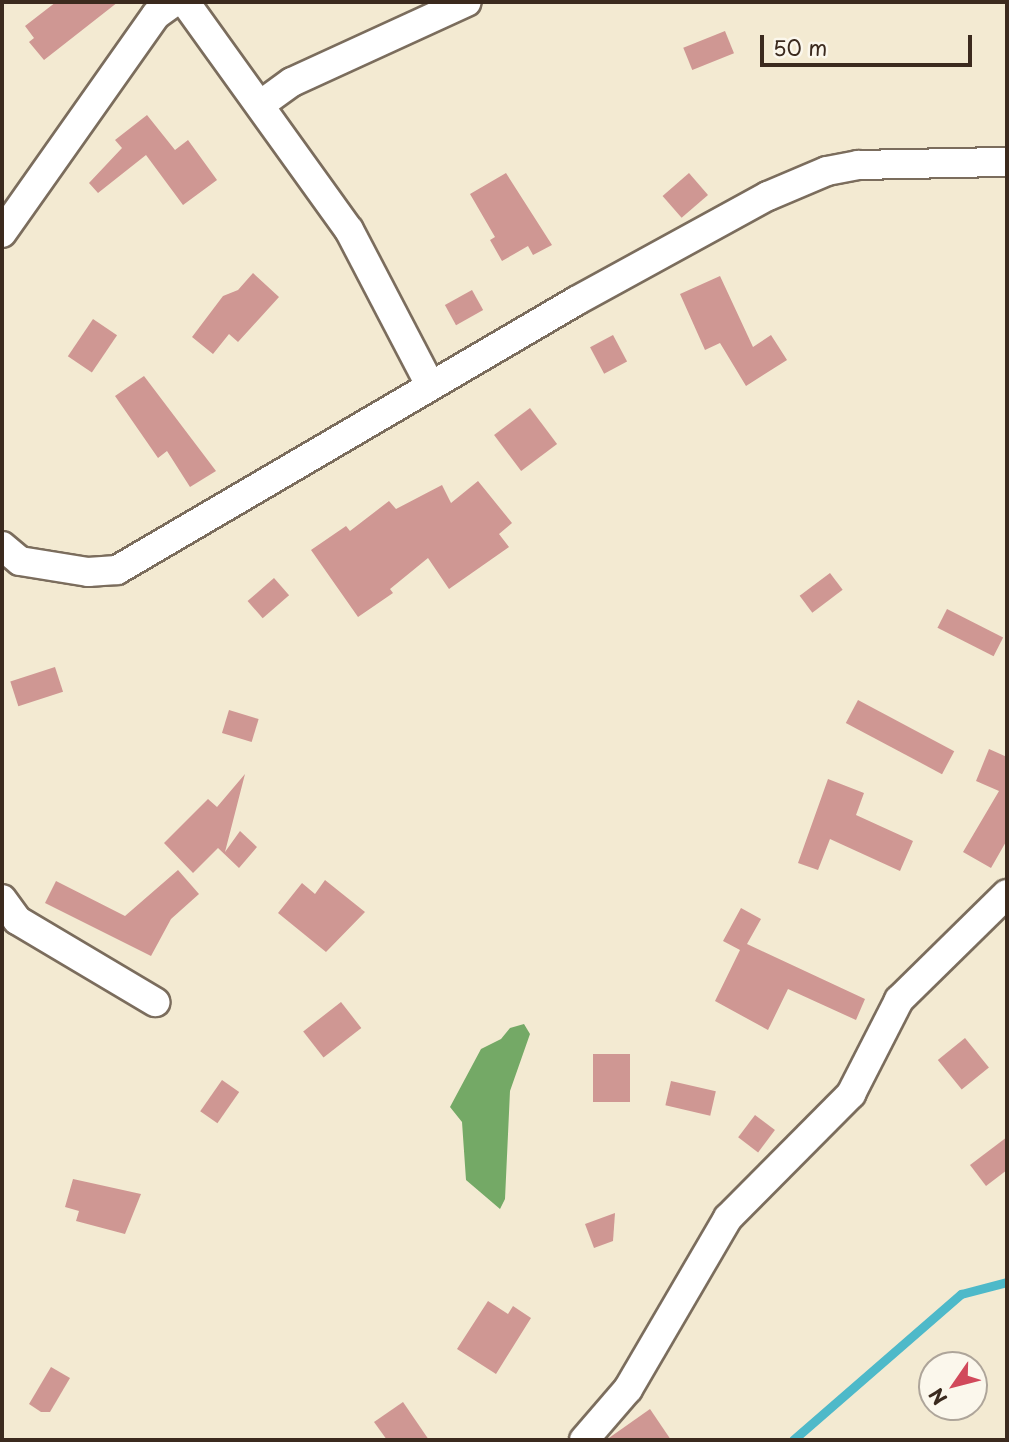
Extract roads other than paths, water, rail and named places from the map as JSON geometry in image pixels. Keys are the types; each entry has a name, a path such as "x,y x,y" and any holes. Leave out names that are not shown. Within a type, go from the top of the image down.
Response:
{"street":[{"path":"2,233 156,15 174,2"},
{"path":"185,2 349,230 430,385"},
{"path":"260,105 292,82 467,2"},
{"path":"2,546 20,561 88,572 117,570 430,385 755,202 827,171 858,165 1007,162"},
{"path":"584,1440 628,1389 728,1218 851,1094 899,1000 1007,894"},
{"path":"2,899 18,920 155,1002"}],"waterway":[{"path":"793,1440 961,1294 1007,1282"}]}
